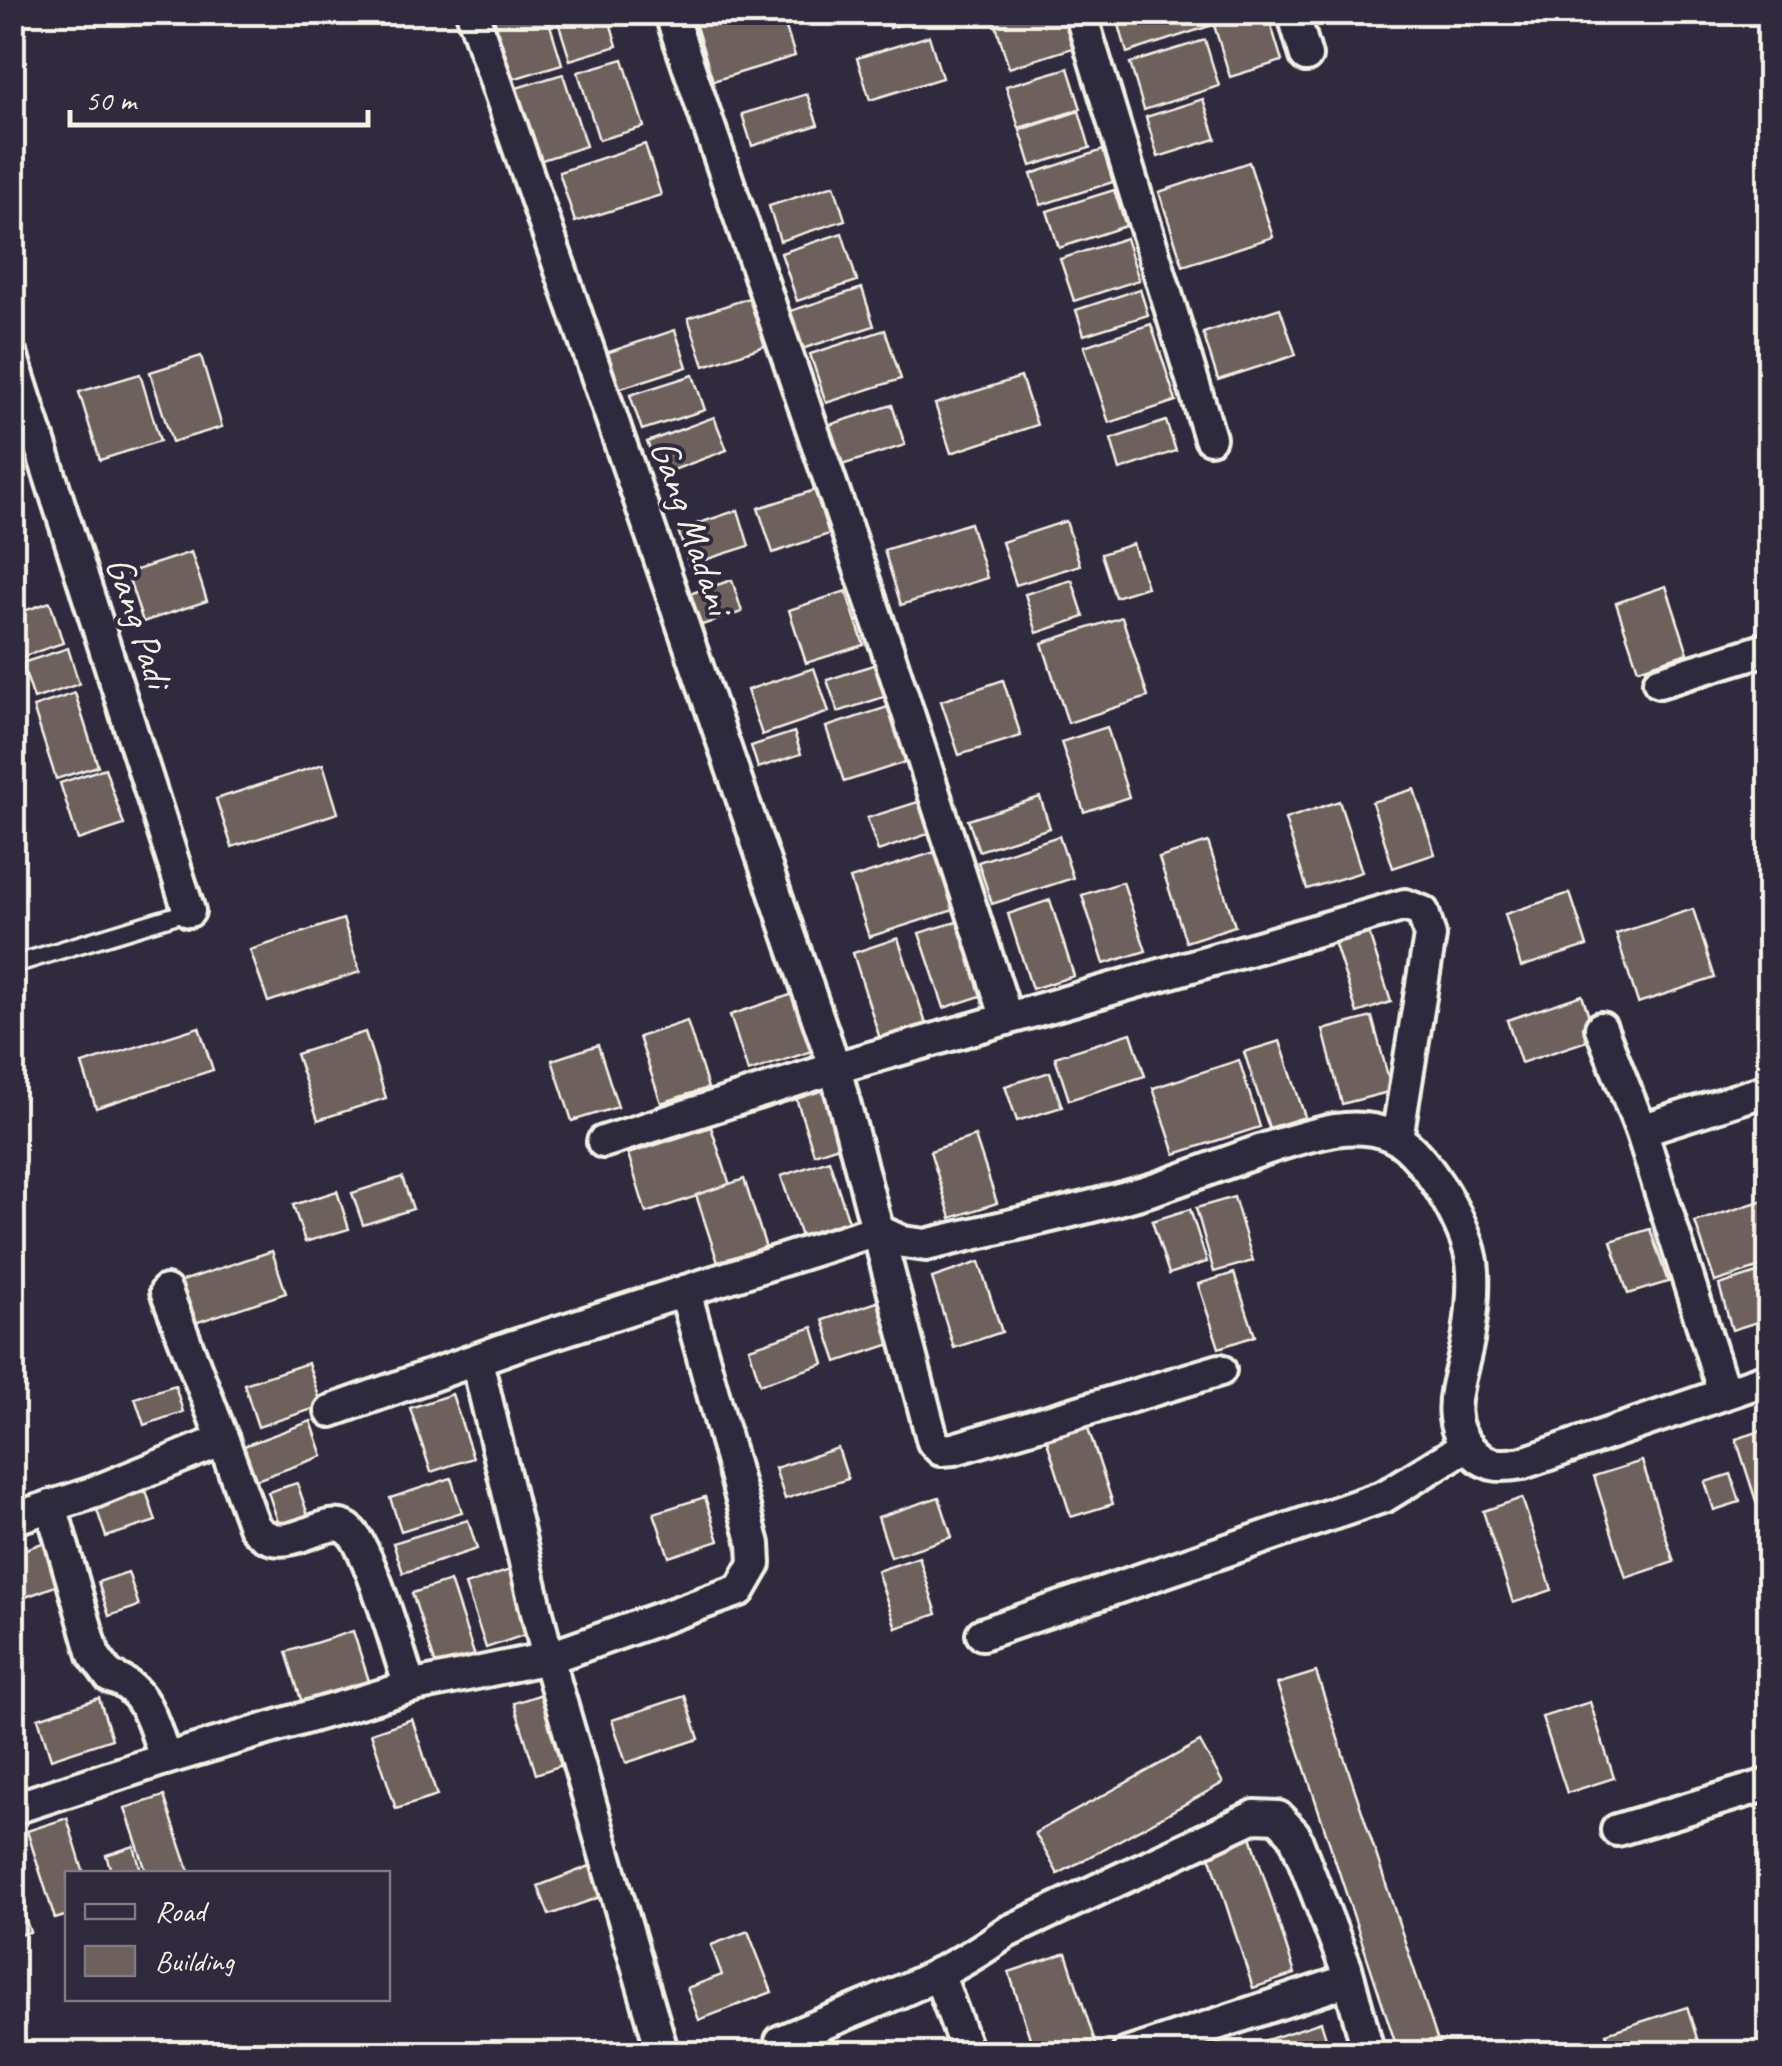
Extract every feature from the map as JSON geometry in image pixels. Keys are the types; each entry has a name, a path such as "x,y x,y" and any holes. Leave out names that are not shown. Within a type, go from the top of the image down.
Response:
{"street":[{"name":"Gang Madani","path":"472,12 835,1068 933,1442 940,1450 954,1449 1220,1370"},
{"path":"670,12 888,651 1007,1019"},
{"path":"1080,12 1210,438"},
{"path":"1292,12 1306,56"},
{"name":"Gang Padi","path":"12,357 190,912"},
{"path":"1660,682 1770,648"},
{"path":"603,1142 835,1068 1412,905 1423,912 1430,936 1397,1138"},
{"path":"1601,1028 1641,1130 1724,1392"},
{"path":"1641,1130 1770,1089"},
{"path":"331,1410 514,1346 877,1230 903,1242 926,1245 1144,1192 1332,1131 1366,1129 1397,1138 1410,1148 1456,1212 1474,1268 1469,1335 1453,1412 1456,1429 1466,1446 1492,1466 1523,1463 1770,1378"},
{"path":"12,1809 410,1687 548,1658 731,1596 749,1580 755,1564 754,1544 685,1291"},
{"path":"166,1292 254,1526 260,1534 290,1539 338,1526 347,1528 377,1590 410,1687"},
{"path":"477,1361 548,1658 662,2054"},
{"path":"12,1519 223,1440"},
{"path":"982,1634 1385,1496 1466,1446"},
{"path":"51,1506 94,1654 110,1677 122,1680 138,1694 151,1716 165,1760"},
{"path":"1616,1830 1770,1784"},
{"path":"781,2041 938,1973 1005,1933 1255,1816 1278,1816 1294,1834 1349,1980 1368,2054"},
{"path":"938,1973 968,2054"},
{"path":"1127,2054 1349,1980"}],"lane":[{"path":"12,965 190,912"}],"building":[{"path":"492,12 546,12 562,64 513,79"},
{"path":"555,12 607,12 617,46 570,60"},
{"path":"727,12 781,12 795,56 713,81 695,23"},
{"path":"885,12 940,12 890,28"},
{"path":"992,12 1066,12 1076,47 1009,68"},
{"path":"1146,12 1206,12 1210,26 1127,53 1118,21"},
{"path":"1210,12 1267,12 1282,61 1230,77"},
{"path":"929,36 942,78 870,100 857,58"},
{"path":"1205,40 1219,86 1144,110 1130,63"},
{"path":"623,59 644,127 599,140 578,72"},
{"path":"1068,68 1081,109 1019,128 1006,86"},
{"path":"563,74 586,146 539,161 516,88"},
{"path":"807,94 818,125 752,146 742,114"},
{"path":"1203,99 1216,139 1158,157 1146,117"},
{"path":"1079,111 1090,148 1031,166 1020,130"},
{"path":"645,144 661,195 575,222 559,172"},
{"path":"1103,150 1113,182 1041,205 1031,174"},
{"path":"1249,162 1273,237 1183,266 1159,192"},
{"path":"834,185 845,220 780,241 769,206"},
{"path":"1114,190 1126,226 1059,248 1047,211"},
{"path":"842,233 857,281 797,301 781,253"},
{"path":"1126,238 1139,280 1074,301 1060,259"},
{"path":"862,288 874,326 799,350 787,312"},
{"path":"1140,289 1148,315 1084,335 1076,310"},
{"path":"749,298 765,346 704,366 688,318"},
{"path":"1280,308 1296,355 1218,380 1203,333"},
{"path":"1151,324 1176,401 1109,423 1084,346"},
{"path":"675,330 687,367 615,390 603,354"},
{"path":"885,330 901,379 826,403 810,354"},
{"path":"201,356 222,427 172,442 150,372"},
{"path":"140,374 160,441 100,460 79,392"},
{"path":"693,375 705,410 642,430 630,395"},
{"path":"1021,377 1037,425 951,453 935,404"},
{"path":"892,405 905,445 842,465 829,425"},
{"path":"714,417 727,450 660,475 647,442"},
{"path":"1166,421 1176,451 1120,470 1111,439"},
{"path":"815,490 829,534 773,553 758,508"},
{"path":"738,510 749,546 689,565 678,530"},
{"path":"1066,521 1080,565 1016,585 1002,542"},
{"path":"970,523 987,578 901,605 884,550"},
{"path":"1133,544 1147,587 1115,597 1101,554"},
{"path":"1770,545 1770,583 1760,548"},
{"path":"191,552 207,601 143,622 127,573"},
{"path":"732,580 742,612 699,626 689,594"},
{"path":"1072,580 1084,617 1037,633 1025,594"},
{"path":"1666,586 1688,653 1638,669 1616,603"},
{"path":"846,591 864,645 806,663 789,610"},
{"path":"50,602 63,643 18,658 12,642 12,615"},
{"path":"1122,617 1148,697 1068,723 1042,643"},
{"path":"68,648 79,684 34,699 22,663"},
{"path":"885,661 896,693 838,712 827,680"},
{"path":"814,668 829,712 762,735 747,690"},
{"path":"1003,680 1021,736 959,755 941,701"},
{"path":"75,693 98,766 56,779 33,707"},
{"path":"900,703 918,758 844,782 826,727"},
{"path":"1107,727 1129,797 1084,812 1061,742"},
{"path":"794,732 801,754 758,768 751,746"},
{"path":"323,764 338,813 232,847 216,799"},
{"path":"105,768 124,825 78,840 60,783"},
{"path":"1414,789 1435,854 1393,868 1372,802"},
{"path":"1040,797 1050,828 979,851 968,820"},
{"path":"921,801 931,833 878,851 867,818"},
{"path":"1339,801 1362,872 1307,889 1285,819"},
{"path":"1059,836 1073,878 992,904 978,862"},
{"path":"1208,842 1235,926 1186,942 1159,858"},
{"path":"941,850 960,908 869,937 850,879"},
{"path":"1123,882 1146,951 1104,964 1082,895"},
{"path":"1570,893 1587,946 1521,967 1505,914"},
{"path":"1050,900 1074,976 1032,989 1008,914"},
{"path":"1693,909 1715,978 1638,1003 1616,934"},
{"path":"1364,918 1391,1002 1357,1013 1330,929"},
{"path":"343,919 360,972 268,1002 250,950"},
{"path":"963,920 987,994 944,1008 919,933"},
{"path":"898,938 926,1024 880,1039 853,953"},
{"path":"793,994 812,1051 748,1072 730,1015"},
{"path":"1582,995 1596,1038 1521,1063 1507,1020"},
{"path":"1372,1017 1392,1091 1342,1104 1323,1030"},
{"path":"687,1021 708,1088 661,1103 639,1037"},
{"path":"199,1027 213,1070 96,1108 82,1064"},
{"path":"365,1032 386,1098 318,1120 296,1054"},
{"path":"1131,1033 1145,1076 1069,1100 1055,1057"},
{"path":"1280,1041 1305,1117 1269,1128 1244,1052"},
{"path":"598,1045 618,1107 572,1121 552,1060"},
{"path":"1239,1060 1260,1127 1175,1154 1153,1088"},
{"path":"1050,1072 1062,1107 1017,1121 1005,1086"},
{"path":"827,1088 845,1144 814,1154 796,1098"},
{"path":"711,1127 730,1185 646,1213 628,1154"},
{"path":"975,1136 997,1203 951,1218 930,1151"},
{"path":"829,1160 850,1225 802,1240 781,1176"},
{"path":"402,1177 413,1209 363,1225 352,1193"},
{"path":"744,1179 769,1257 721,1272 696,1195"},
{"path":"337,1191 349,1229 305,1242 293,1205"},
{"path":"1234,1197 1253,1261 1214,1272 1196,1208"},
{"path":"1770,1198 1770,1264 1715,1282 1695,1222"},
{"path":"1190,1209 1207,1262 1169,1274 1152,1221"},
{"path":"1650,1229 1668,1282 1628,1294 1611,1241"},
{"path":"272,1251 286,1293 189,1325 176,1283"},
{"path":"979,1262 1002,1332 954,1348 932,1278"},
{"path":"1770,1269 1770,1318 1732,1330 1719,1285"},
{"path":"1234,1273 1255,1336 1219,1348 1198,1284"},
{"path":"886,1299 900,1341 837,1362 823,1320"},
{"path":"813,1327 824,1364 760,1384 749,1348"},
{"path":"12,1347 26,1388 12,1392"},
{"path":"308,1363 322,1406 258,1427 244,1384"},
{"path":"175,1385 183,1412 144,1425 135,1398"},
{"path":"452,1394 473,1458 431,1472 410,1408"},
{"path":"311,1421 323,1456 248,1483 236,1449"},
{"path":"1087,1425 1113,1504 1071,1517 1046,1438"},
{"path":"1770,1428 1770,1525 1764,1526 1736,1439"},
{"path":"838,1448 848,1479 785,1499 775,1468"},
{"path":"1642,1461 1674,1562 1626,1578 1594,1476"},
{"path":"1731,1474 1740,1502 1714,1510 1705,1482"},
{"path":"451,1478 462,1512 401,1531 390,1498"},
{"path":"297,1483 308,1515 279,1525 268,1492"},
{"path":"146,1491 156,1521 106,1537 96,1507"},
{"path":"705,1497 719,1541 669,1557 654,1513"},
{"path":"939,1497 952,1537 891,1557 878,1517"},
{"path":"1522,1498 1552,1590 1513,1603 1483,1511"},
{"path":"468,1520 477,1549 403,1573 393,1543"},
{"path":"53,1539 69,1581 15,1601 12,1554"},
{"path":"919,1557 937,1614 896,1628 877,1571"},
{"path":"510,1570 530,1633 486,1648 465,1585"},
{"path":"128,1572 139,1606 109,1616 98,1582"},
{"path":"450,1581 475,1657 437,1669 412,1593"},
{"path":"353,1631 370,1684 303,1706 286,1652"},
{"path":"1316,1672 1442,2054 1399,2054 1277,1684"},
{"path":"551,1691 574,1761 536,1774 514,1703"},
{"path":"685,1696 699,1739 626,1763 612,1720"},
{"path":"99,1698 112,1739 51,1759 38,1718"},
{"path":"1590,1702 1614,1778 1567,1793 1542,1717"},
{"path":"412,1719 437,1796 396,1809 371,1733"},
{"path":"1200,1742 1223,1783 1058,1874 1035,1833"},
{"path":"164,1796 189,1871 146,1871 125,1808"},
{"path":"67,1818 83,1871 65,1871 65,1916 55,1919 27,1831"},
{"path":"1251,1836 1295,1974 1253,1988 1208,1849"},
{"path":"134,1846 141,1871 111,1871 106,1855"},
{"path":"598,1863 609,1894 549,1915 538,1886"},
{"path":"12,1879 30,1932 12,1937"},
{"path":"748,1931 772,1992 699,2020 687,1988 722,1975 711,1945"},
{"path":"1066,1953 1099,2054 1035,2054 1009,1972"},
{"path":"1687,2007 1702,2054 1613,2054 1606,2033"},
{"path":"1321,2022 1331,2054 1224,2054"}]}
